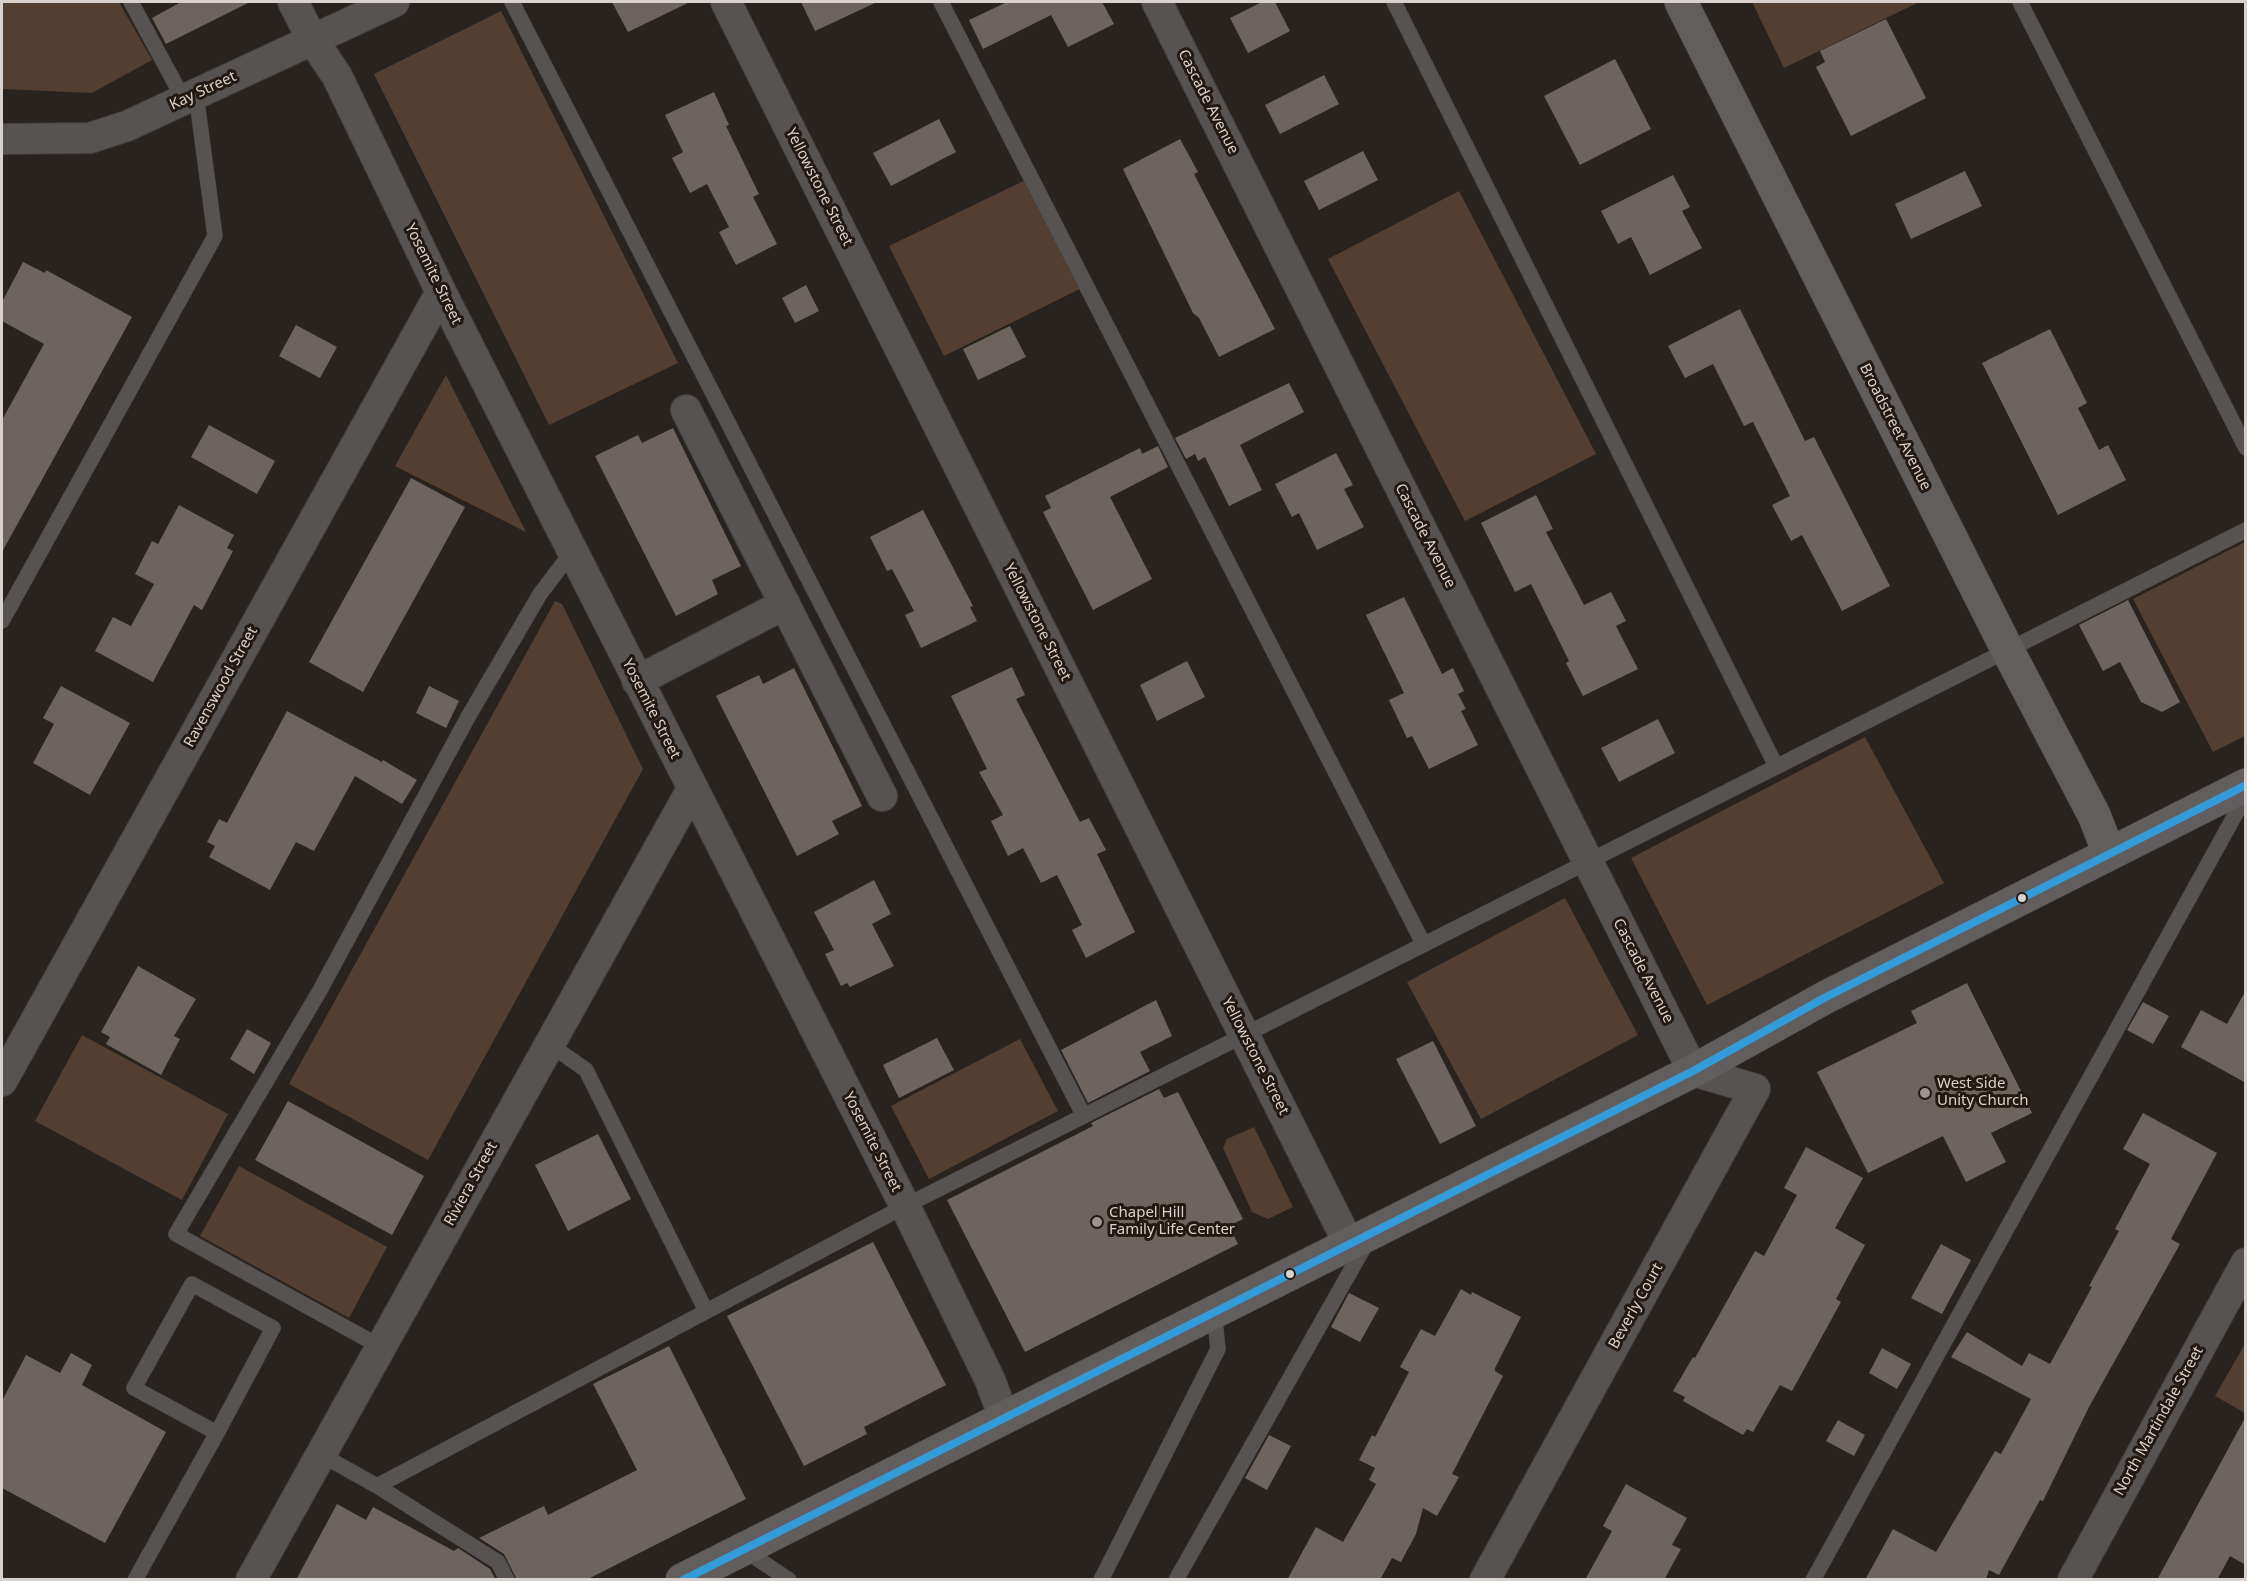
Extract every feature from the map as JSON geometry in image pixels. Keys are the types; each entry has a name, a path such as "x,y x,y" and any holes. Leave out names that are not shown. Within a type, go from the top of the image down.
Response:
{"street":[{"name":"Yosemite Street","path":"293,2 312,39 337,76 441,292 905,1206 990,1380 1004,1418"},
{"name":"Kay Street","path":"2,139 90,138 127,126 393,2"},
{"name":"Yellowstone Street","path":"726,2 1244,1034 1361,1236"},
{"name":"Cascade Avenue","path":"1157,2 1693,1071"},
{"name":"Broadstreet Avenue","path":"1681,2 2007,650 2094,814 2109,853"},
{"name":"Ravenswood Street","path":"2,1081 441,292"},
{"path":"686,410 882,796"},
{"path":"637,681 785,604"},
{"path":"692,1577 1361,1236 1693,1071 1826,997 2246,785"},
{"name":"Riviera Street","path":"251,1580 692,789"},
{"name":"Beverly Court","path":"1485,1580 1755,1089 1693,1071"},
{"name":"North Martindale Street","path":"2073,1580 2246,1263"}],"lane":[{"path":"2,621 215,236 190,97 131,2"},
{"path":"512,2 1084,1116"},
{"path":"941,2 1423,943"},
{"path":"1394,2 1776,766"},
{"path":"2020,2 2246,448"},
{"path":"378,1486 905,1206 2246,530"},
{"path":"381,1347 176,1234 319,992 474,707 540,594 572,552"},
{"path":"1813,1580 2246,795"},
{"path":"549,1044 586,1070 706,1311"},
{"path":"1176,1580 1361,1236"},
{"path":"135,1580 217,1433 273,1328 192,1284 134,1388 217,1433"},
{"path":"1101,1580 1218,1349 1214,1311"},
{"path":"320,1455 378,1486 498,1562 507,1580"},
{"path":"743,1550 789,1580"}],"shaded area":[{"path":"2,2 119,2 152,60 92,93 2,89"},
{"path":"1752,2 1919,2 1784,68"},
{"path":"501,11 678,363 549,425 374,74"},
{"path":"1038,174 1092,283 944,356 889,246"},
{"path":"1459,191 1596,454 1465,521 1328,259"},
{"path":"446,375 526,532 395,466"},
{"path":"2245,542 2245,736 2213,752 2133,599"},
{"path":"555,601 562,604 643,769 428,1160 289,1084"},
{"path":"1865,737 1944,883 1707,1005 1631,858"},
{"path":"1565,898 1638,1035 1481,1119 1407,982"},
{"path":"82,1035 228,1114 182,1200 35,1121"},
{"path":"1020,1039 1058,1111 929,1179 891,1106"},
{"path":"1254,1127 1293,1207 1268,1219 1252,1212 1223,1148 1227,1139"},
{"path":"239,1166 387,1247 349,1318 200,1236"},
{"path":"2245,1344 2245,1413 2215,1396"}],"building":[{"path":"181,2 250,2 166,44 152,18"},
{"path":"612,2 690,2 628,32"},
{"path":"801,2 877,2 815,31"},
{"path":"1007,2 1102,2 1114,24 1068,47 1051,15 983,49 969,20"},
{"path":"1262,2 1275,2 1290,31 1248,53 1230,18"},
{"path":"1886,19 1926,98 1851,136 1816,67 1825,62 1820,51"},
{"path":"1615,59 1651,129 1580,165 1544,96"},
{"path":"1324,75 1339,104 1280,134 1265,105"},
{"path":"714,92 729,125 726,126 759,194 753,197 777,244 736,265 719,232 729,227 707,184 690,193 672,158 683,152 665,115"},
{"path":"939,119 956,152 891,186 873,153"},
{"path":"1180,139 1198,172 1194,174 1275,329 1219,357 1199,318 1193,313 1123,169"},
{"path":"1363,151 1378,180 1319,210 1304,181"},
{"path":"1965,171 1982,206 1911,239 1895,204"},
{"path":"1673,175 1690,207 1682,211 1702,248 1650,275 1631,237 1618,244 1601,211"},
{"path":"23,262 45,273 46,270 132,317 2,552 2,420 44,344 2,321 2,302"},
{"path":"806,285 819,311 795,323 782,298"},
{"path":"1740,309 1805,441 1814,437 1890,586 1842,611 1802,535 1791,541 1772,505 1790,496 1753,422 1744,426 1713,364 1685,378 1668,346"},
{"path":"296,325 337,347 320,378 279,356"},
{"path":"1010,326 1026,357 978,380 963,349"},
{"path":"2050,329 2087,403 2078,408 2099,450 2108,445 2126,480 2058,515 1982,363"},
{"path":"1289,383 1304,412 1240,445 1262,490 1229,506 1205,457 1198,461 1195,454 1186,459 1175,438"},
{"path":"209,425 275,461 257,494 191,457"},
{"path":"673,428 741,566 712,580 718,594 676,616 595,456 638,435 642,443"},
{"path":"1158,446 1168,467 1110,497 1152,579 1093,610 1043,512 1051,508 1045,496 1140,448 1142,454"},
{"path":"1336,453 1353,485 1344,489 1364,527 1317,550 1299,513 1292,517 1275,484"},
{"path":"411,478 465,507 363,692 309,662"},
{"path":"1536,495 1553,529 1546,532 1584,605 1611,592 1626,621 1616,626 1638,669 1583,696 1566,663 1569,661 1531,584 1515,592 1481,523"},
{"path":"179,505 234,535 227,548 233,551 202,610 194,605 153,682 95,651 113,617 131,626 154,584 135,574 152,541 158,544"},
{"path":"923,510 973,606 970,607 977,621 921,648 905,615 914,611 892,569 887,571 870,537"},
{"path":"1404,597 1442,674 1453,668 1464,691 1458,694 1466,709 1461,711 1478,745 1429,769 1412,736 1407,738 1389,700 1404,693 1366,615"},
{"path":"2128,600 2180,702 2162,712 2141,702 2120,662 2103,671 2079,625"},
{"path":"1187,661 1205,697 1157,721 1140,685"},
{"path":"1012,667 1025,695 1016,699 1080,822 1089,818 1106,850 1097,854 1135,932 1086,958 1072,930 1082,925 1057,875 1041,883 1023,848 1008,856 991,821 1003,815 979,772 987,769 951,696"},
{"path":"794,668 862,806 832,821 839,834 797,856 716,696 759,675 763,684"},
{"path":"61,686 130,723 90,795 33,763 54,724 43,718"},
{"path":"429,686 459,701 446,728 416,713"},
{"path":"287,711 417,780 402,804 355,776 314,851 296,842 270,890 209,857 215,846 207,842 219,819 227,823"},
{"path":"1658,719 1675,753 1619,782 1601,748"},
{"path":"874,880 891,914 872,924 894,966 850,987 847,983 841,986 825,954 834,950 814,912"},
{"path":"138,966 196,999 174,1036 180,1039 161,1075 106,1044 110,1037 101,1032"},
{"name":"West Side Unity Church","path":"1967,983 2032,1113 1991,1133 2006,1162 1966,1182 1943,1136 1868,1173 1817,1072 1917,1023 1911,1011"},
{"path":"2246,990 2246,1083 2181,1047 2201,1010 2227,1024"},
{"path":"1156,1000 1172,1036 1140,1052 1150,1071 1088,1103 1061,1050"},
{"path":"2143,1002 2169,1016 2153,1044 2127,1030"},
{"path":"247,1029 271,1043 254,1074 230,1059"},
{"path":"937,1038 954,1070 899,1098 883,1065"},
{"path":"1433,1041 1476,1126 1440,1144 1396,1059"},
{"name":"Chapel Hill Family Life Center","path":"1159,1089 1164,1098 1178,1092 1243,1219 1229,1226 1238,1244 1025,1352 947,1200 1093,1126 1091,1123"},
{"path":"288,1101 424,1176 392,1235 255,1160"},
{"path":"2143,1113 2217,1153 2171,1239 2180,1244 2089,1407 2043,1501 2040,1500 1999,1575 1989,1570 1986,1580 1865,1580 1893,1529 1936,1552 1995,1451 2001,1454 2031,1399 1951,1357 1967,1332 2022,1366 2029,1353 2050,1364 2092,1287 2089,1286 2119,1231 2115,1229 2150,1164 2123,1149"},
{"path":"598,1134 631,1199 568,1231 535,1165"},
{"path":"1806,1147 1863,1178 1835,1228 1865,1245 1836,1299 1841,1302 1792,1391 1780,1385 1753,1432 1747,1429 1743,1435 1683,1401 1685,1397 1673,1391 1693,1357 1695,1358 1755,1251 1764,1256 1797,1195 1784,1188"},
{"path":"873,1242 946,1385 864,1427 867,1434 804,1466 727,1316"},
{"path":"1941,1244 1971,1260 1942,1314 1911,1298"},
{"path":"1461,1289 1471,1295 1472,1292 1521,1317 1495,1368 1495,1371 1503,1376 1452,1474 1459,1477 1437,1516 1423,1508 1416,1534 1401,1562 1392,1558 1380,1580 1287,1580 1316,1527 1343,1542 1376,1484 1369,1480 1375,1468 1359,1460 1372,1435 1375,1437 1409,1372 1400,1367 1421,1329 1435,1336"},
{"path":"1349,1293 1379,1308 1360,1342 1331,1327"},
{"path":"669,1346 746,1499 586,1580 517,1580 504,1554 479,1538 544,1506 548,1515 637,1470 593,1384"},
{"path":"1882,1348 1911,1364 1897,1389 1869,1373"},
{"path":"71,1353 92,1365 82,1385 166,1432 105,1543 2,1488 2,1401 26,1355 60,1373"},
{"path":"2246,1416 2246,1565 2230,1556 2217,1580 2157,1580"},
{"path":"1838,1420 1865,1435 1854,1456 1826,1441"},
{"path":"1269,1435 1291,1446 1267,1490 1245,1478"},
{"path":"1626,1484 1687,1518 1672,1545 1681,1549 1664,1580 1585,1580 1612,1531 1603,1526"},
{"path":"337,1504 366,1520 373,1507 454,1551 458,1548 490,1569 496,1580 296,1580"}],"transit line":[{"path":"683,1580 1693,1071 1826,997 2246,785"}],"place":[{"name":"West Side Unity Church","path":"1925,1093"},
{"name":"Chapel Hill Family Life Center","path":"1097,1222"}]}
